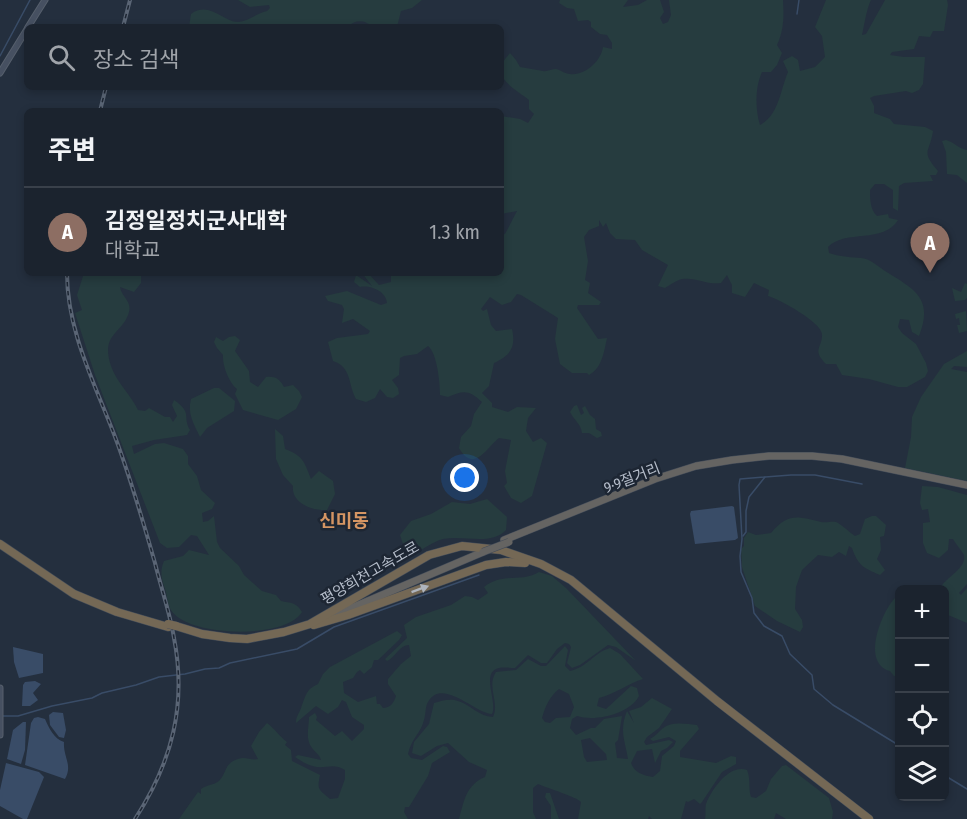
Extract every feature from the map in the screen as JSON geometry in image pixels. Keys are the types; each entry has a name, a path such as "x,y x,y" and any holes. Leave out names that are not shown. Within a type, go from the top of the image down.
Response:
{"highway":[{"name":"9·9절거리","path":"325,618 665,475 696,466 769,456 812,456 842,459 967,487"},
{"name":"평양희천고속도로","path":"0,543 58,582 115,609 213,636 247,639 284,632 325,618 414,562 441,550 462,546 501,550 552,569 571,580 717,701 867,819"},
{"name":"평양희천고속도로","path":"325,618 348,615 486,565 517,562 545,568 578,588 815,782 867,819"}],"main road":[{"path":"30,24 45,0"},
{"path":"0,74 24,35"},
{"path":"0,688 0,735"}],"green space":[{"path":"238,0 422,0 412,8 401,11 398,24 368,24 360,21 352,24 189,24 191,14 198,10 211,11 228,20 239,22 270,8 269,5 250,7"},
{"path":"560,0 628,0 623,7 638,5 647,0 660,0 664,12 660,18 663,24 668,22 671,15 669,0 783,0 783,23 777,45 782,53 771,72 762,72 758,84 757,105 760,125 771,115 778,102 788,72 783,61 792,56 798,60 800,71 815,67 825,57 822,36 815,27 826,0 871,0 862,35 866,34 885,0 947,0 944,31 933,31 930,37 919,36 914,49 892,52 890,55 925,57 923,84 919,90 912,93 906,91 870,98 874,106 874,113 890,119 894,124 925,127 933,131 928,155 938,171 936,175 930,175 933,181 904,183 899,186 898,211 893,208 893,190 884,184 875,184 870,190 873,211 877,216 888,214 889,218 898,220 884,232 844,239 828,247 829,253 871,261 905,283 918,296 924,312 919,336 912,332 909,320 900,319 898,327 916,344 926,363 928,371 925,377 907,387 898,387 842,375 836,364 826,364 819,355 822,334 815,323 768,296 769,290 754,283 745,297 732,293 732,285 727,275 721,283 682,279 665,288 658,286 668,265 642,250 635,240 616,239 610,233 606,223 603,227 599,220 599,226 589,230 584,237 588,261 585,280 590,283 588,293 601,302 599,305 578,305 577,308 598,339 607,338 602,359 593,372 589,375 572,373 560,364 555,339 558,318 521,295 517,294 511,302 502,305 490,297 481,309 483,311 487,309 491,325 496,331 512,329 513,341 511,350 505,357 494,363 489,386 482,393 492,403 492,407 508,412 517,407 536,408 528,418 526,431 533,442 541,438 547,443 532,496 521,503 511,498 504,486 507,483 505,471 511,440 499,438 475,459 464,455 459,448 461,437 471,426 474,414 482,402 466,392 448,397 440,395 436,361 428,346 417,354 400,358 399,375 392,380 399,394 393,398 387,397 380,389 375,398 366,402 356,399 347,372 333,361 328,342 337,338 368,334 370,331 353,319 342,323 344,309 342,305 328,301 325,296 347,291 381,305 387,303 381,292 373,288 360,287 354,282 356,276 372,286 364,276 371,276 379,285 391,282 391,276 504,276 504,234 517,211 504,213 504,116 528,123 534,114 529,109 529,100 504,79 504,61 510,53 520,67 545,71 556,69 568,74 576,74 587,70 596,62 603,47 612,49 612,43 607,35 600,34 591,27 591,22 588,20 578,21 574,9 559,3"},
{"path":"946,140 967,150 967,183 957,175 947,174 946,152 942,141"},
{"path":"83,276 141,276 141,283 134,292 120,287 130,308 126,319 110,340 108,355 111,366 138,410 145,411 149,408 165,417 170,417 173,422 177,416 172,405 174,400 183,408 190,430 187,435 132,446 134,454 155,444 164,443 183,449 188,456 188,464 197,476 201,490 215,503 212,509 202,513 203,522 214,516 217,542 220,548 262,591 276,595 281,601 298,606 302,612 292,621 257,631 236,632 196,626 181,619 171,610 162,576 164,561 183,556 189,550 209,555 197,536 191,535 179,547 167,548 160,543 95,375 75,313 82,310 77,295"},
{"path":"965,283 967,284 967,298 955,301 952,288 961,292"},
{"path":"966,311 967,331 959,333 957,325 960,325 959,318 956,319 955,314"},
{"path":"235,336 240,340 235,351 249,371 250,382 258,387 266,377 269,377 277,379 284,387 293,385 302,397 296,409 278,420 243,410 235,394 237,389 227,374 223,355 214,342 216,337 223,341"},
{"path":"967,351 967,367 954,366 951,369 967,372 967,481 905,468 912,417 921,397 944,364"},
{"path":"214,388 219,388 235,401 234,411 207,428 200,437 193,423 191,399"},
{"path":"577,405 581,415 584,413 582,408 585,406 595,419 596,429 601,432 602,436 597,438 589,433 582,433 570,412"},
{"path":"275,429 283,436 285,449 302,460 311,479 319,471 333,481 335,494 327,510 304,505 296,497 293,486 283,475 276,459"},
{"path":"922,486 938,487 967,495 967,584 959,593 961,595 967,588 967,623 949,615 949,585 942,585 962,565 964,555 953,539 949,539 948,550 939,558 927,553 923,543 923,523 930,522 928,509 922,510 920,503"},
{"path":"487,499 507,517 506,530 500,535 485,539 443,539 414,554 403,544 400,535 411,521 431,514 452,502 470,504"},
{"path":"876,516 886,525 884,536 880,537 881,550 877,559 885,570 880,575 862,566 849,546 846,556 839,552 832,557 818,555 802,570 796,587 795,609 802,620 803,627 800,632 777,621 755,606 742,567 741,549 748,532 756,535 771,533 783,522 800,518 836,522 855,536 860,534 865,519"},
{"path":"539,572 552,576 566,588 636,661 616,647 608,645 572,668 567,663 571,647 565,643 557,649 547,663 541,663 528,655 515,668 501,668 493,671 490,681 492,714 450,695 442,693 434,695 427,704 423,725 411,744 408,754 411,758 422,760 443,746 447,747 450,752 432,763 428,776 409,807 405,807 404,812 408,819 179,819 198,792 201,794 201,789 222,778 230,763 241,758 258,759 251,746 267,723 287,742 285,745 291,750 292,761 320,775 321,791 330,799 338,798 345,779 345,770 334,766 314,766 295,757 298,755 321,760 312,748 308,737 309,717 315,713 316,720 335,736 342,731 352,741 364,729 364,725 352,717 346,702 342,700 338,707 328,714 316,706 296,723 306,694 318,684 323,674 330,667 397,631 402,635 399,640 378,660 374,660 372,667 364,674 360,670 353,678 343,682 344,693 358,702 376,696 377,704 383,708 388,707 396,696 388,684 388,679 411,656 409,645 403,647 387,661 385,659 407,638 404,625 416,617 451,605 465,596 478,600 488,593 484,587 491,582 525,577"},
{"path":"895,598 894,676 881,666 875,648 876,637"},
{"path":"565,646 568,650 565,666 570,671 581,667 610,648 620,654 643,679 599,698 597,706 606,709 631,686 637,688 639,696 628,708 602,717 577,716 572,719 570,728 576,735 595,728 604,719 622,716 618,740 615,743 617,758 628,759 623,730 627,711 634,723 629,711 641,707 652,698 672,709 659,728 644,742 646,745 669,740 673,742 661,751 655,763 652,749 637,751 631,763 639,773 653,777 660,771 662,756 674,746 676,741 669,737 653,741 650,739 666,726 674,724 697,725 699,729 680,751 680,757 716,763 731,756 736,757 736,764 722,772 700,804 694,799 686,801 681,819 652,819 649,816 648,819 578,819 581,802 538,784 533,788 533,812 536,819 459,819 467,794 474,784 485,777 487,770 469,762 448,743 437,746 421,756 412,753 414,742 429,724 434,703 455,700 483,715 493,717 495,706 492,683 496,672 516,670 528,659 541,666 546,666","holes":["559,689 569,694 574,707 570,717 556,718 550,723 545,722 542,718 546,706","590,738 606,754 607,760 587,762 581,740"]},
{"path":"786,765 829,798 833,812 832,819 786,819 776,813 774,819 705,819 706,804 709,798 728,774 740,769 747,770 751,797 756,798 766,791 771,779 782,766"},
{"path":"546,793 550,793 559,819 551,819 551,806 545,797"}],"water":[{"path":"732,506 738,538 695,544 691,511"},
{"path":"13,647 43,654 43,673 19,678 14,662"},
{"path":"35,681 41,684 33,693 38,700 30,706 22,706 23,685 25,682"},
{"path":"53,712 63,713 66,730 64,738 59,737 50,725 49,715"},
{"path":"34,718 45,719 55,736 64,742 68,765 65,779 25,765 31,723"},
{"path":"26,722 25,750 21,764 7,759 13,730"},
{"path":"6,763 39,772 44,777 27,819 0,806 0,790"}],"waterway":[{"path":"0,56 30,0"},
{"path":"797,14 799,0"},
{"path":"862,484 815,475 740,479 741,572 752,598 754,613 764,626 782,636 790,654 812,675 814,689 833,705 895,743"},
{"path":"743,536 746,532 749,497 765,477"},
{"path":"1,716 18,716 92,698 159,677 219,668 230,663 297,649 334,627 479,575"},
{"path":"949,778 967,789"}],"railway":[{"path":"124,24 130,0"},
{"path":"101,108 105,90"},
{"path":"67,276 71,313 76,333 135,495 168,610 178,663 177,710 167,754 159,776 135,819"}],"place":[{"name":"김정일정치군사대학","path":"930,273"}],"district":[{"name":"신미동","path":"344,521"}]}
